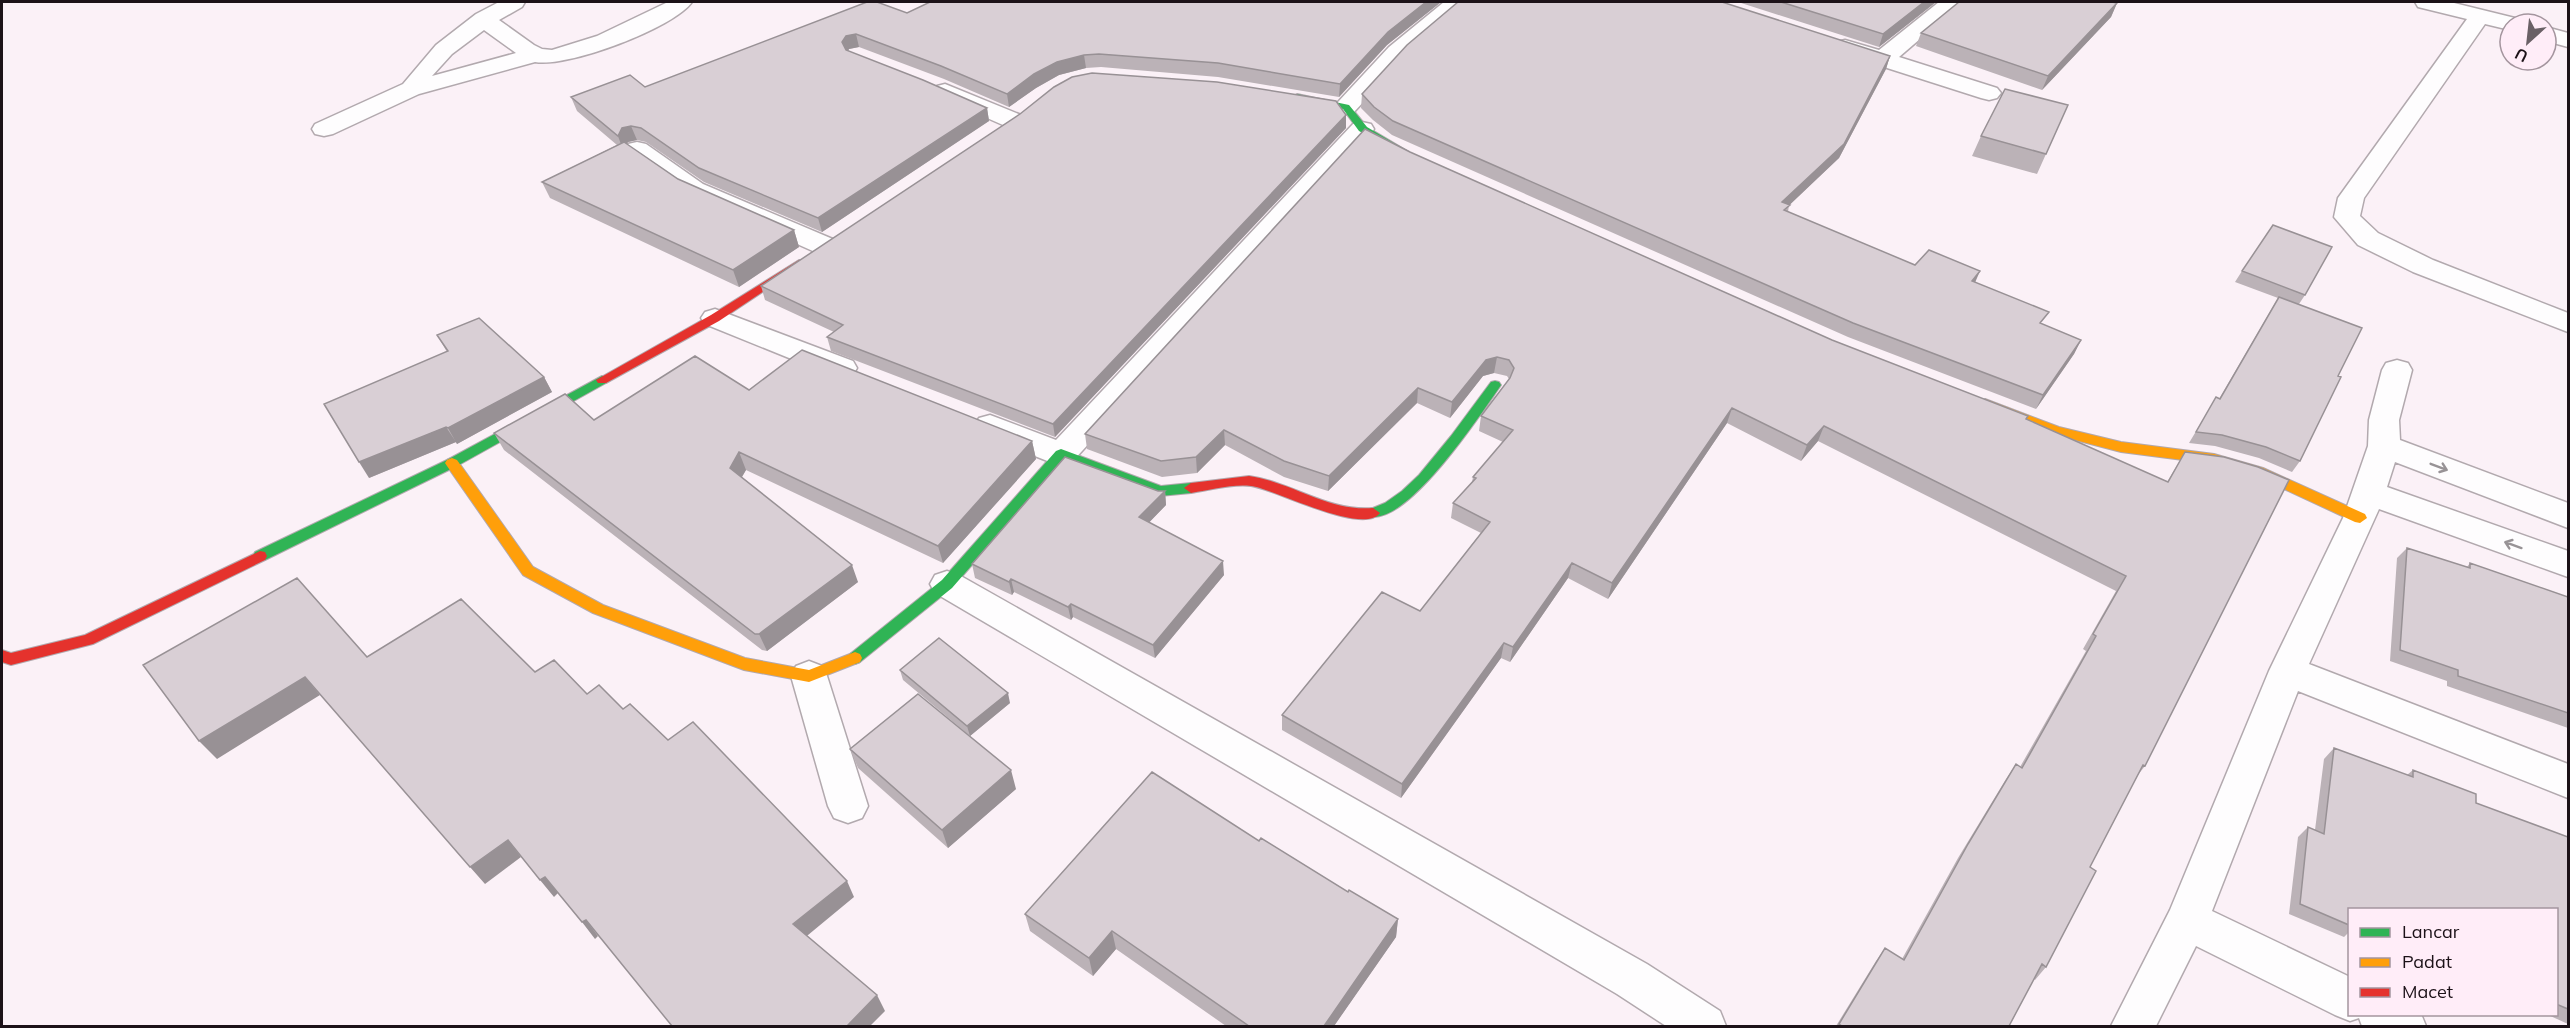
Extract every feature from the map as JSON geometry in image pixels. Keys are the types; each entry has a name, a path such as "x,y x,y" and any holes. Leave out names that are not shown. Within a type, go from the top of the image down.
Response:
{"street":[{"path":"411,88 426,66 451,43 484,19 514,2"},
{"path":"324,129 411,88 536,55 553,57 575,53 672,9 681,2"},
{"path":"452,463 528,571 598,609 744,664 809,675 851,661 946,584 1354,118 1397,52 1457,2"},
{"path":"1882,59 1952,2"},
{"path":"2426,2 2498,21"},
{"path":"2480,16 2351,198 2347,217 2368,239 2423,267 2568,323"},
{"path":"484,19 536,55"},
{"path":"1825,40 1989,93"},
{"path":"924,82 1012,120"},
{"path":"1284,96 1354,118 1419,160"},
{"path":"637,149 694,189 830,243"},
{"path":"2,656 11,659 88,640 452,463 715,318 830,243"},
{"path":"715,318 871,380"},
{"path":"2133,1026 2187,920 2287,671 2365,505 2384,446 2384,420 2397,370"},
{"path":"961,415 1160,491 1253,481 1343,511 1365,515 1386,510 1417,486 1495,385"},
{"path":"1974,399 2056,430 2099,442 2214,459 2568,564"},
{"path":"2384,446 2568,516"},
{"path":"946,584 1632,979 1704,1026"},
{"path":"2287,671 2568,781"},
{"path":"809,675 848,806"},
{"path":"2187,920 2348,1000"},
{"path":"2383,1016 2404,1026"}],"building":[{"path":"867,2 877,2 907,13 930,2 1426,2 1388,32 1340,84 1218,63 1099,54 1084,55 1057,62 1034,74 1007,94 856,34 846,36 842,42 846,50 987,108 818,218 699,168 641,128 631,126 622,128 618,136 571,97 630,75 645,87"},
{"path":"1458,2 1722,2 1890,56 1844,144 1782,202 1790,205 1784,210 1915,265 1929,250 1980,271 1972,281 2049,312 2040,323 2081,340 2043,395 1853,323 1393,121 1374,107 1362,94 1407,45"},
{"path":"1781,2 1924,2 1883,34"},
{"path":"1959,2 2117,3 2048,76 1921,33"},
{"path":"1092,73 1217,82 1336,101 1346,115 1053,424 827,337 843,325 761,286 1020,114 1054,87 1072,77"},
{"path":"2005,89 2068,105 2046,154 1981,136"},
{"path":"1365,129 1410,152 1832,340 2028,416 2026,419 2168,482 2185,452 2224,457 2258,467 2289,480 2145,766 2143,765 2090,867 2096,871 2046,967 2042,964 2009,1026 1842,1026 1839,1024 1885,948 1904,960 1968,844 2016,764 2022,768 2096,636 2093,634 2126,576 1824,426 1807,445 1732,408 1612,583 1572,563 1513,647 1504,643 1402,784 1282,715 1382,592 1420,611 1490,522 1453,503 1476,478 1473,477 1513,430 1481,416 1510,378 1514,368 1509,360 1497,357 1486,360 1452,402 1418,388 1329,476 1284,461 1224,430 1196,457 1161,461 1085,434"},
{"path":"624,142 678,179 794,230 733,270 542,182"},
{"path":"2273,225 2332,247 2305,295 2242,271"},
{"path":"2279,297 2362,328 2300,461 2266,447 2222,435 2196,432 2216,397 2220,399"},
{"path":"479,318 544,377 448,428 359,462 324,404 448,351 437,335"},
{"path":"802,350 1032,441 938,546 739,452 730,468 852,565 759,634 755,634 494,433 565,394 594,420 695,356 749,390"},
{"path":"1065,457 1158,491 1165,491 1139,517 1223,561 1153,645 1071,604 1068,607 1011,579 1009,582 972,564"},
{"path":"2407,548 2470,568 2470,563 2568,597 2568,713 2458,676 2458,670 2400,650"},
{"path":"297,578 367,657 461,599 535,672 554,660 587,694 599,685 623,709 630,704 668,740 693,722 847,881 793,924 877,995 847,1026 672,1026 586,920 582,922 545,877 540,880 508,840 470,867 305,677 199,741 143,665"},
{"path":"939,638 1008,693 967,726 900,670"},
{"path":"918,694 1011,770 942,830 850,749"},
{"path":"2334,748 2413,777 2413,770 2476,794 2476,803 2568,837 2568,1009 2558,1005 2558,908 2348,908 2348,925 2300,904 2308,827 2324,834"},
{"path":"1152,772 1259,841 1261,838 1348,892 1349,890 1398,919 1324,1026 1249,1026 1112,931 1089,958 1025,914"}],"traffic: fast":[{"path":"1297,97 1346,107 1363,129 1404,152"},
{"path":"260,556 452,463 602,380"},
{"path":"1373,513 1390,506 1424,478 1495,385"},
{"path":"855,658 947,584 1061,454 1160,491 1191,488"}],"traffic: slow":[{"path":"1985,403 2056,431 2121,447 2214,459 2258,471 2360,518"},
{"path":"452,463 528,571 598,609 744,664 809,676 855,658"}],"traffic: jam":[{"path":"602,380 715,318 799,263"},
{"path":"1191,488 1249,481 1331,508 1361,514 1373,513"},
{"path":"2,656 11,659 88,640 260,556"}]}
